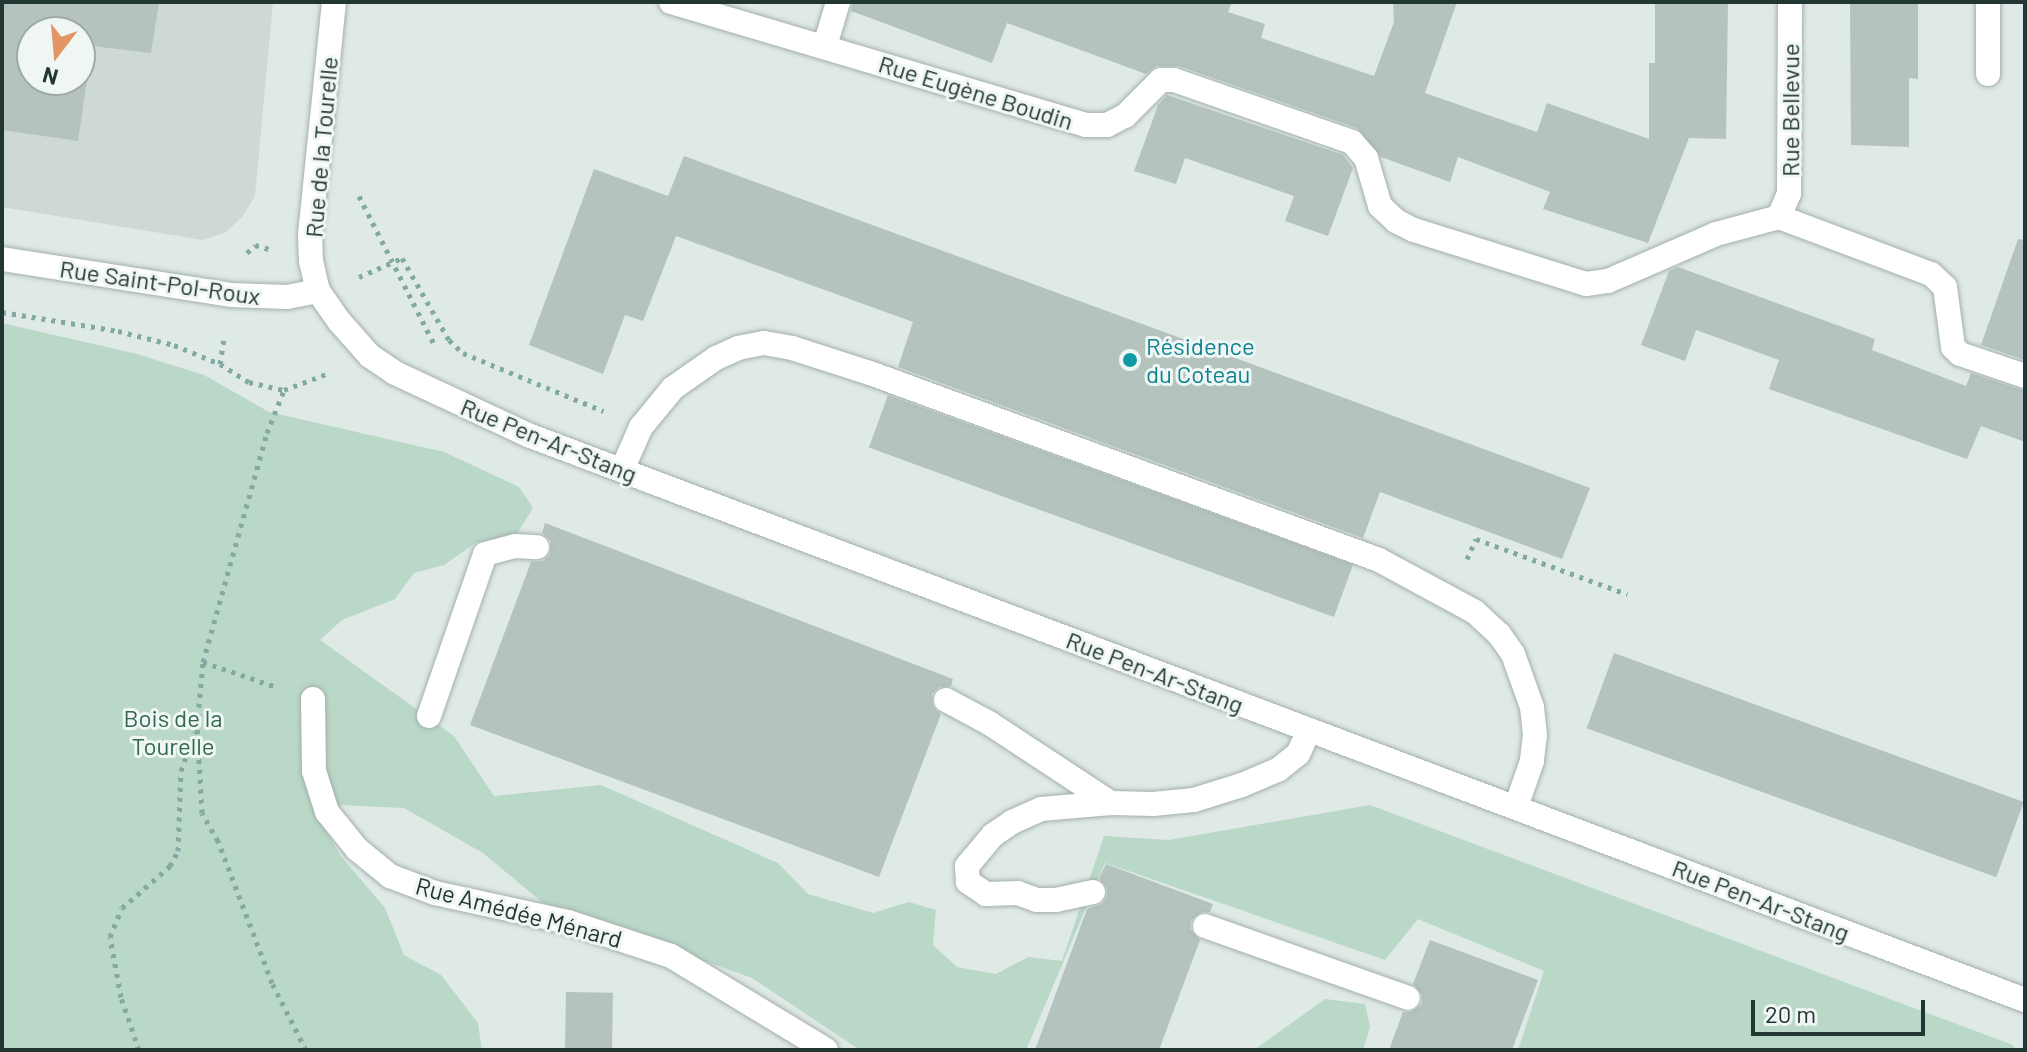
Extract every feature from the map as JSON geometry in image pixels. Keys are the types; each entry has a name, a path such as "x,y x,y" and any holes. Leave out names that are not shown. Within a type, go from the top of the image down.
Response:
{"street":[{"name":"Rue de la Tourelle","path":"318,291 311,261 310,234 334,2"},
{"name":"Rue Eugène Boudin","path":"671,2 1086,125 1107,125 1125,116 1161,80 1174,80 1352,142 1366,158 1380,206 1396,221 1414,230 1586,284 1608,281 1716,234 1779,217"},
{"path":"825,46 838,2"},
{"name":"Rue Bellevue","path":"1779,217 1789,194 1790,2"},
{"path":"1988,2 1988,74"},
{"path":"1779,217 1931,274 1945,287 1953,347 1960,354 2025,376"},
{"name":"Rue Saint-Pol-Roux","path":"2,259 232,295 287,297 318,291"},
{"name":"Rue Pen-Ar-Stang","path":"318,291 350,335 370,356 414,384 468,408 622,470 2025,1000"},
{"path":"622,470 641,427 673,388 716,358 764,343 792,348 1379,560 1451,596 1499,634 1525,682 1535,735 1532,761 1516,807"},
{"path":"429,716 485,554 515,546 537,547"},
{"name":"Rue Amédée Ménard","path":"313,699 314,771 327,812 357,849 390,876 435,893 568,922 671,956 762,1008 826,1050"},
{"path":"946,700 989,723 1111,803"},
{"path":"1093,892 1056,900 1037,900 1018,893 986,894 968,882 967,866 993,835 1041,809 1194,800 1242,785 1278,770 1298,754 1309,730"},
{"path":"1205,926 1408,998"}],"path":[{"path":"357,193 468,408"},
{"path":"232,295 239,259 255,245 361,278 402,258 449,340 463,353 641,427"},
{"path":"2,312 118,331 174,345 220,364 249,382 284,390 370,356"},
{"path":"284,390 267,433 203,662 197,727 202,813 218,841 272,983 306,1050"},
{"path":"1451,596 1476,539 1627,594"},
{"path":"203,662 313,699"},
{"path":"139,1050 121,997 110,937 122,908 170,866 178,851 181,771 197,727"}],"shaded area":[{"path":"2,2 273,2 255,196 243,216 226,232 203,240 2,207"}],"green space":[{"name":"Bois de la Tourelle","path":"2,323 137,354 204,375 269,412 444,452 519,487 533,508 513,540 477,542 444,565 414,573 395,599 342,620 320,640 454,736 494,796 601,785 778,863 808,894 873,913 909,902 936,910 933,945 957,967 996,974 1028,957 1062,961 1104,836 1169,840 1370,805 2013,1045 2016,1050 1518,1050 1544,971 1418,919 1385,960 1105,863 1026,1050 860,1050 752,978 543,903 483,853 404,808 338,805 320,820 340,855 385,908 404,955 441,975 478,1023 482,1050 2,1050"},
{"path":"1325,999 1365,1004 1370,1027 1363,1050 1254,1050"}],"building":[{"path":"2,2 159,2 151,53 96,46 96,16 16,16 16,96 85,96 78,141 2,130"},
{"path":"853,2 1232,2 1228,12 1265,24 1261,38 1374,76 1394,22 1393,2 1457,2 1425,93 1537,132 1547,103 1649,139 1649,63 1655,63 1655,2 1728,2 1726,139 1689,138 1648,243 1543,209 1550,192 1458,157 1450,182 1381,157 1357,128 1179,66 1156,66 1146,74 1007,23 992,63 851,11"},
{"path":"1850,2 1918,2 1918,79 1909,78 1909,147 1851,145"},
{"path":"1167,95 1343,155 1353,168 1328,236 1285,221 1294,196 1185,158 1176,184 1134,171 1158,105"},
{"name":"Résidence du Coteau","path":"684,156 1590,488 1562,559 1380,492 1363,538 898,367 913,322 676,236 643,321 625,315 603,374 529,345 594,169 668,196"},
{"path":"2018,239 2025,240 2025,360 1981,345"},
{"path":"1678,267 1875,339 1872,350 1966,386 1971,373 2025,391 2025,442 1981,426 1967,459 1769,389 1779,360 1696,330 1685,361 1641,345 1669,271"},
{"path":"888,395 1353,564 1334,617 869,448"},
{"path":"545,523 953,679 951,686 939,687 932,694 933,707 941,714 879,877 470,725 531,562 543,561 550,554 551,541 542,533"},
{"path":"1614,653 2024,802 1996,877 1587,728"},
{"path":"1106,864 1213,904 1210,912 1202,912 1191,920 1190,929 1200,940 1159,1050 1035,1050 1087,909 1102,904 1107,897 1107,888 1099,878"},
{"path":"1430,940 1538,980 1512,1050 1389,1050 1403,1012 1411,1012 1422,1004 1422,995 1413,984"},
{"path":"566,992 613,993 612,1050 565,1050"}],"place":[{"name":"Résidence du Coteau","path":"1130,360"}]}
